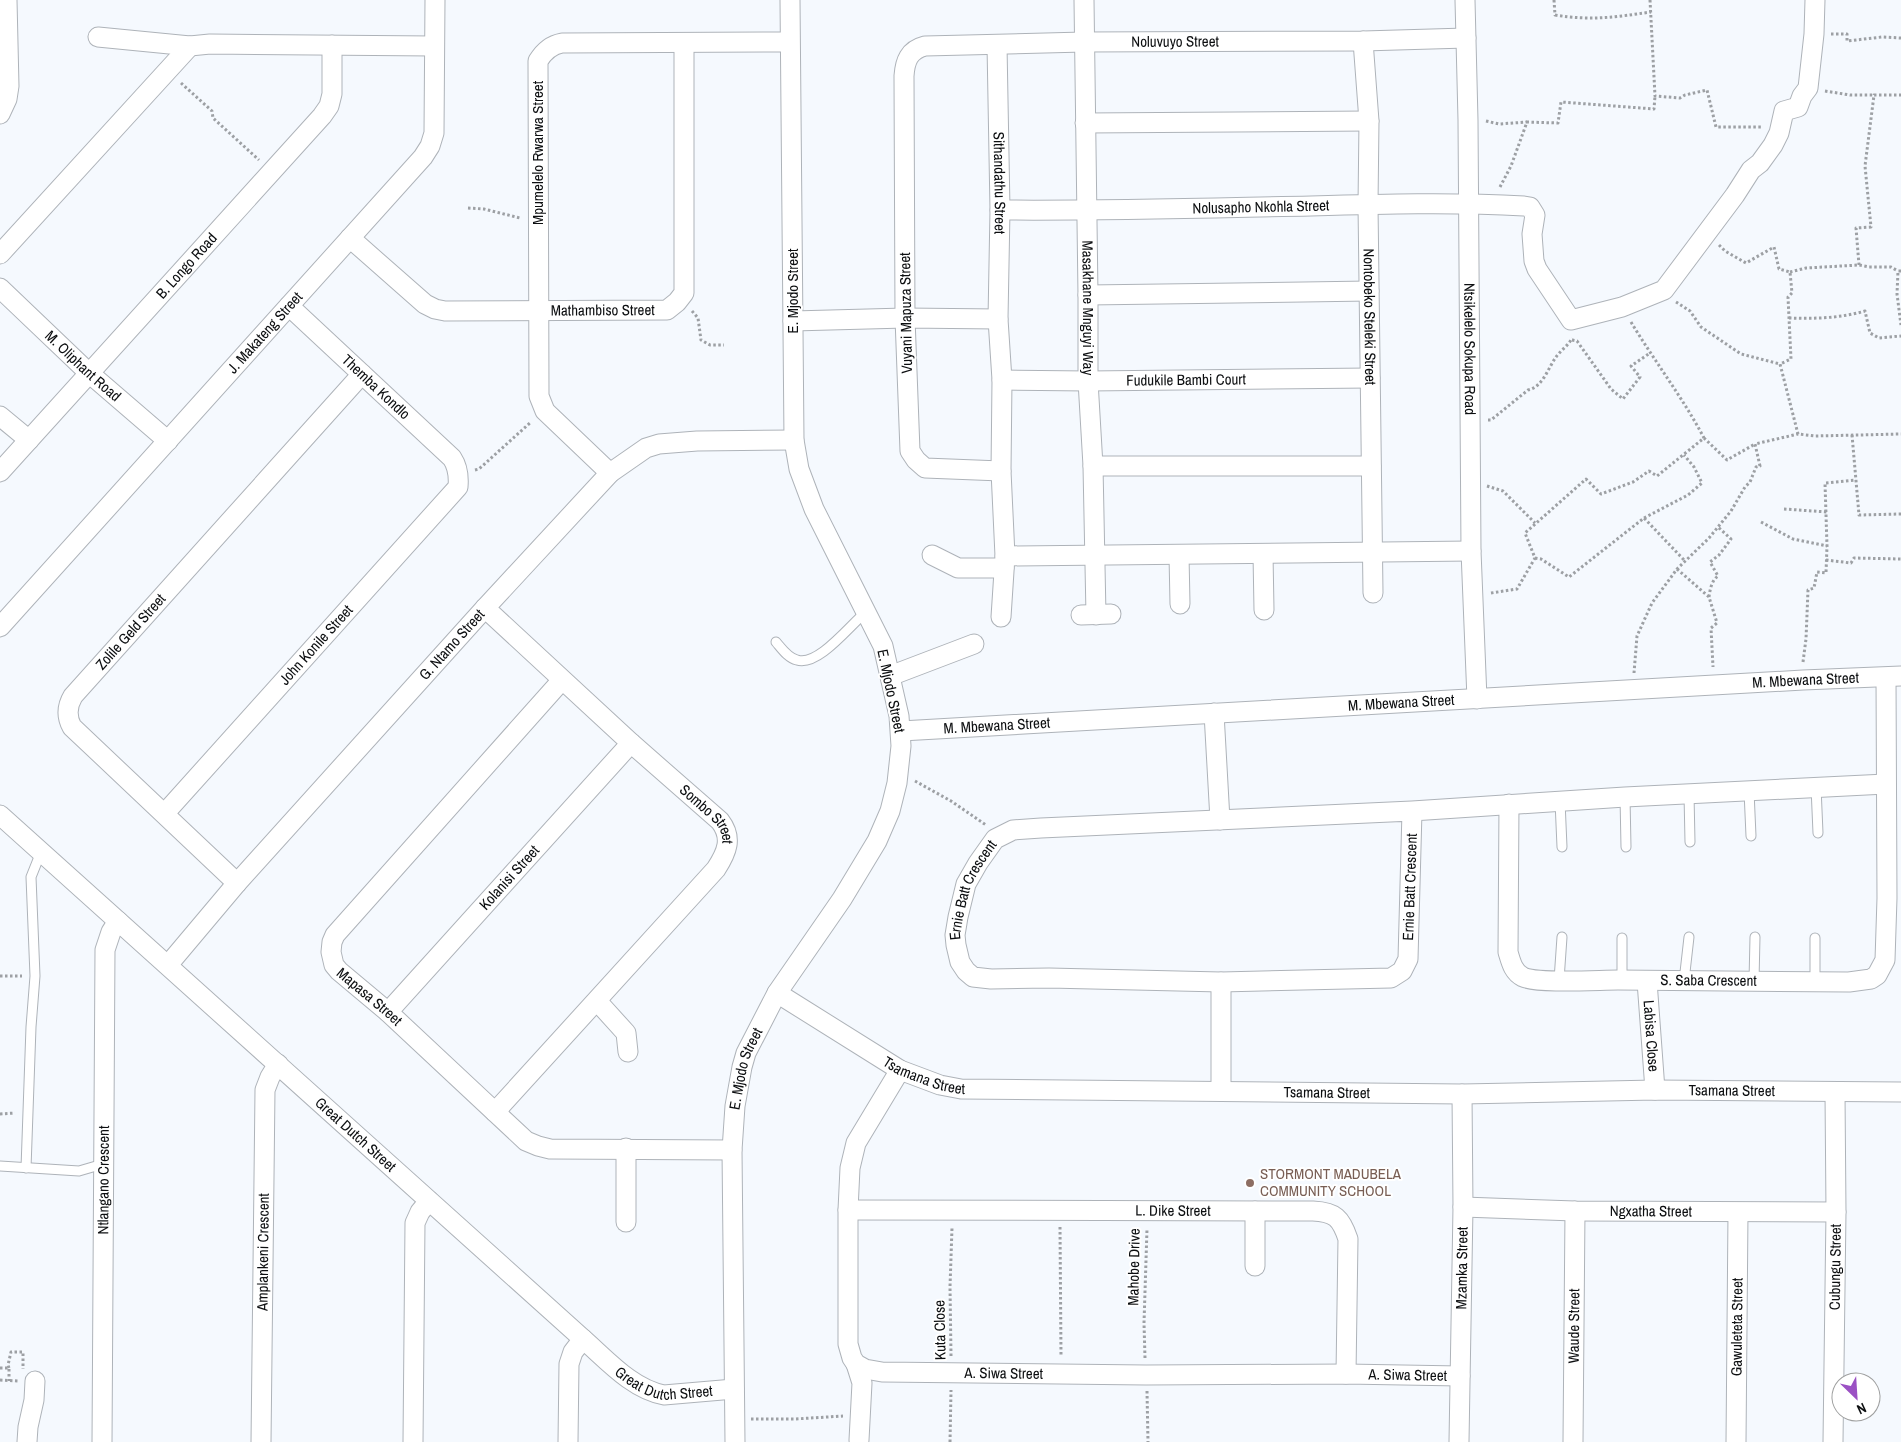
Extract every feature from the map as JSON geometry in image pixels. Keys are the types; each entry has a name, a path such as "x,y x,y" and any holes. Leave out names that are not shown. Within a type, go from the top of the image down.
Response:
{"street":[{"path":"0,114 7,99 9,86 3,43 7,0"},
{"name":"J. Makateng Street","path":"0,627 423,157 430,146 434,133 435,0"},
{"name":"E. Mjodo Street","path":"736,1442 732,1150 735,1106 742,1067 759,1027 777,992 842,899 877,841 890,811 898,767 901,731 883,646 814,509 799,469 794,440 790,0"},
{"name":"Masakhane Mnguyi Way","path":"1084,0 1088,381 1093,466 1096,615"},
{"name":"Ntsikelelo Sokupa Road","path":"1465,0 1468,120 1471,551 1477,699"},
{"path":"1571,320 1622,307 1664,290 1707,234 1752,170 1764,159 1779,133 1784,111 1798,107 1802,96 1808,88 1814,34 1815,0"},
{"path":"98,37 190,46 210,44 434,46"},
{"name":"Noluvuyo Street","path":"904,76 908,57 918,48 925,46 1084,42 1363,41 1466,38"},
{"name":"Nontobeko Steleki Street","path":"1363,41 1369,121 1368,205 1374,593"},
{"name":"Mpumelelo Rwarwa Street","path":"545,411 539,396 538,310 538,62 542,55 556,45 562,44 789,42"},
{"path":"680,297 684,293 684,43"},
{"name":"B. Longo Road","path":"0,472 329,106 332,94 332,45"},
{"name":"Sithandathu Street","path":"997,45 1000,210 998,319 1002,380 1001,471 1005,562 1003,617"},
{"path":"0,254 190,46"},
{"name":"Vuyani Mapuza Street","path":"904,76 906,318 910,451 924,468 1001,471"},
{"path":"1085,123 1369,121"},
{"name":"Nolusapho Nkohla Street","path":"1000,210 1087,211 1468,204 1530,207 1535,215 1532,249 1537,269 1571,320"},
{"name":"Mathambiso Street","path":"350,238 425,304 445,311 662,312 670,308 680,297"},
{"name":"M. Oliphant Road","path":"0,288 89,373 168,441"},
{"path":"1088,295 1369,291"},
{"name":"Themba Kondlo","path":"289,306 452,458 458,472"},
{"path":"793,321 906,318 998,319"},
{"name":"Zolile Geld Street","path":"237,883 72,727 68,715 69,704 79,689 362,374"},
{"name":"Fudukile Bambi Court","path":"1002,380 1370,378"},
{"path":"545,411 610,473"},
{"path":"0,416 29,440"},
{"name":"G. Ntamo Street","path":"168,965 237,883 485,608 610,473 646,448 659,444 697,440 794,440"},
{"path":"1093,466 1371,466"},
{"name":"John Konile Street","path":"165,813 458,487 458,472"},
{"path":"932,555 958,568 1095,554 1178,555 1471,551"},
{"path":"1263,554 1265,610"},
{"path":"1178,555 1180,605"},
{"name":"Sombo Street","path":"485,608 631,743 720,821 727,834 728,842 727,850 716,869 495,1112"},
{"path":"890,676 974,644"},
{"name":"M. Mbewana Street","path":"901,731 1803,680 1894,677"},
{"name":"S. Saba Crescent","path":"1509,804 1508,952 1511,965 1522,977 1538,980 1815,982 1849,982 1871,979 1878,975 1886,960 1886,784 1894,677"},
{"name":"Mapasa Street","path":"562,680 335,935 331,948 334,964 526,1141 550,1149 732,1150"},
{"path":"1214,713 1220,820"},
{"name":"Kolanisi Street","path":"388,1012 631,743"},
{"path":"1412,811 1625,797 1886,784"},
{"name":"Ernie Batt Crescent","path":"1412,811 1408,959 1399,974 1386,979 1221,982 1049,978 979,979 969,975 960,962 956,951 955,935 959,908 966,884 974,868 991,844 1013,830 1412,811"},
{"name":"Great Dutch Street","path":"0,815 636,1385 654,1393 664,1394 734,1389"},
{"name":"Ntlangano Crescent","path":"102,1442 105,950 111,932 118,921"},
{"name":"Labisa Close","path":"1647,981 1654,1090"},
{"path":"1221,982 1221,1091"},
{"name":"Tsamana Street","path":"777,992 900,1070 940,1085 980,1090 1462,1094 1654,1090 1836,1093 1901,1092"},
{"path":"597,1001 626,1033 628,1052"},
{"name":"Amplankeni Crescent","path":"261,1442 265,1090 278,1064"},
{"path":"859,1440 862,1382 850,1351 847,1336 850,1168 856,1143 900,1070"},
{"name":"Cubungu Street","path":"1833,1442 1836,1093"},
{"name":"Mzamka Street","path":"1460,1442 1463,1207 1462,1094"},
{"path":"626,1148 626,1222"},
{"path":"414,1442 415,1223 420,1212 430,1201"},
{"name":"Ngxatha Street","path":"1463,1207 1575,1211 1836,1212"},
{"name":"L. Dike Street","path":"848,1210 1255,1211 1330,1213 1341,1222 1348,1239 1346,1374"},
{"path":"1255,1211 1255,1266"},
{"name":"Waude Street","path":"1574,1442 1575,1211"},
{"name":"Gawuleteta Street","path":"1736,1442 1738,1212"},
{"path":"568,1442 569,1364 573,1352 583,1339"},
{"name":"A. Siwa Street","path":"856,1364 865,1369 882,1372 1460,1376"},
{"path":"27,1442 35,1381"}],"lane":[{"path":"776,642 794,660 808,661 821,654 866,612"},
{"path":"1816,787 1818,833"},
{"path":"1749,791 1751,836"},
{"path":"1689,794 1690,842"},
{"path":"1625,797 1626,846"},
{"path":"1560,801 1562,847"},
{"path":"26,1168 31,1027 35,976 31,877 41,852"},
{"path":"1559,980 1562,937"},
{"path":"1684,981 1689,937"},
{"path":"1754,981 1755,937"},
{"path":"1622,938 1622,980"},
{"path":"1815,938 1815,982"},
{"path":"0,1166 79,1171 103,1164"}],"path":[{"path":"1554,0 1555,15 1581,20 1613,18 1651,12"},
{"path":"1468,120 1482,120 1499,124 1527,122 1558,123 1561,102 1654,109 1650,0"},
{"path":"1814,34 1848,34 1848,41 1901,38"},
{"path":"168,70 212,110 213,118 271,172"},
{"path":"1808,88 1850,95 1901,96"},
{"path":"1655,96 1680,98 1685,94 1708,90 1716,127 1763,127 1766,132 1779,133"},
{"path":"1859,265 1856,228 1871,227 1865,166 1874,95"},
{"path":"1497,204 1498,190 1510,166 1527,122"},
{"path":"468,208 484,209 538,222"},
{"path":"1707,234 1725,251 1746,263 1774,247 1779,269 1790,272 1806,268 1859,265 1891,267 1899,271 1897,294 1901,325"},
{"path":"1664,290 1678,305 1690,311 1701,327 1741,354 1780,364 1791,359 1788,296 1792,293 1790,272"},
{"path":"680,297 698,318 701,340 706,344 724,345"},
{"path":"1622,307 1695,420 1704,438 1727,460 1755,444 1798,434 1815,436 1901,434"},
{"path":"1789,318 1810,319 1850,315 1865,311 1870,333 1879,338 1901,336"},
{"path":"1471,423 1491,420 1528,390 1534,389 1550,370 1555,358 1572,339 1571,320"},
{"path":"1572,339 1578,341 1611,389 1623,399 1640,377 1631,366 1650,353"},
{"path":"1780,364 1798,434"},
{"path":"458,472 479,469 545,411"},
{"path":"1852,435 1858,515 1901,514"},
{"path":"1535,558 1525,533 1586,479 1601,494 1633,482 1649,471 1657,476 1704,438"},
{"path":"1635,676 1636,636 1652,603 1684,561 1731,511 1750,482 1756,467 1760,466 1755,444"},
{"path":"1535,558 1541,559 1569,577 1644,518 1688,495 1702,482 1694,467 1684,455"},
{"path":"1471,480 1503,491 1535,523"},
{"path":"1802,668 1806,639 1808,590 1814,588 1817,572 1826,573 1825,483 1856,480"},
{"path":"1784,509 1826,512"},
{"path":"1644,518 1684,561"},
{"path":"1761,522 1793,539 1827,546"},
{"path":"1714,673 1711,628 1717,622 1709,597 1710,589 1715,578 1718,576 1710,562 1719,555 1732,539 1718,527"},
{"path":"1473,597 1517,589 1535,558"},
{"path":"1826,560 1851,563 1854,558 1901,559"},
{"path":"1677,570 1709,597"},
{"path":"898,767 912,779 951,801 1001,836"},
{"path":"0,976 35,976"},
{"name":"Kuta Close","path":"950,1442 952,1372 950,1287 953,1211"},
{"path":"1060,1211 1062,1374"},
{"name":"Mahobe Drive","path":"1146,1211 1144,1323 1148,1442"},
{"path":"0,1380 9,1381 8,1365 12,1352 23,1352"},
{"path":"0,1368 9,1368"},
{"path":"735,1419 795,1419 861,1415"}],"place":[{"name":"STORMONT MADUBELA COMMUNITY SCHOOL","path":"1250,1183"}]}
